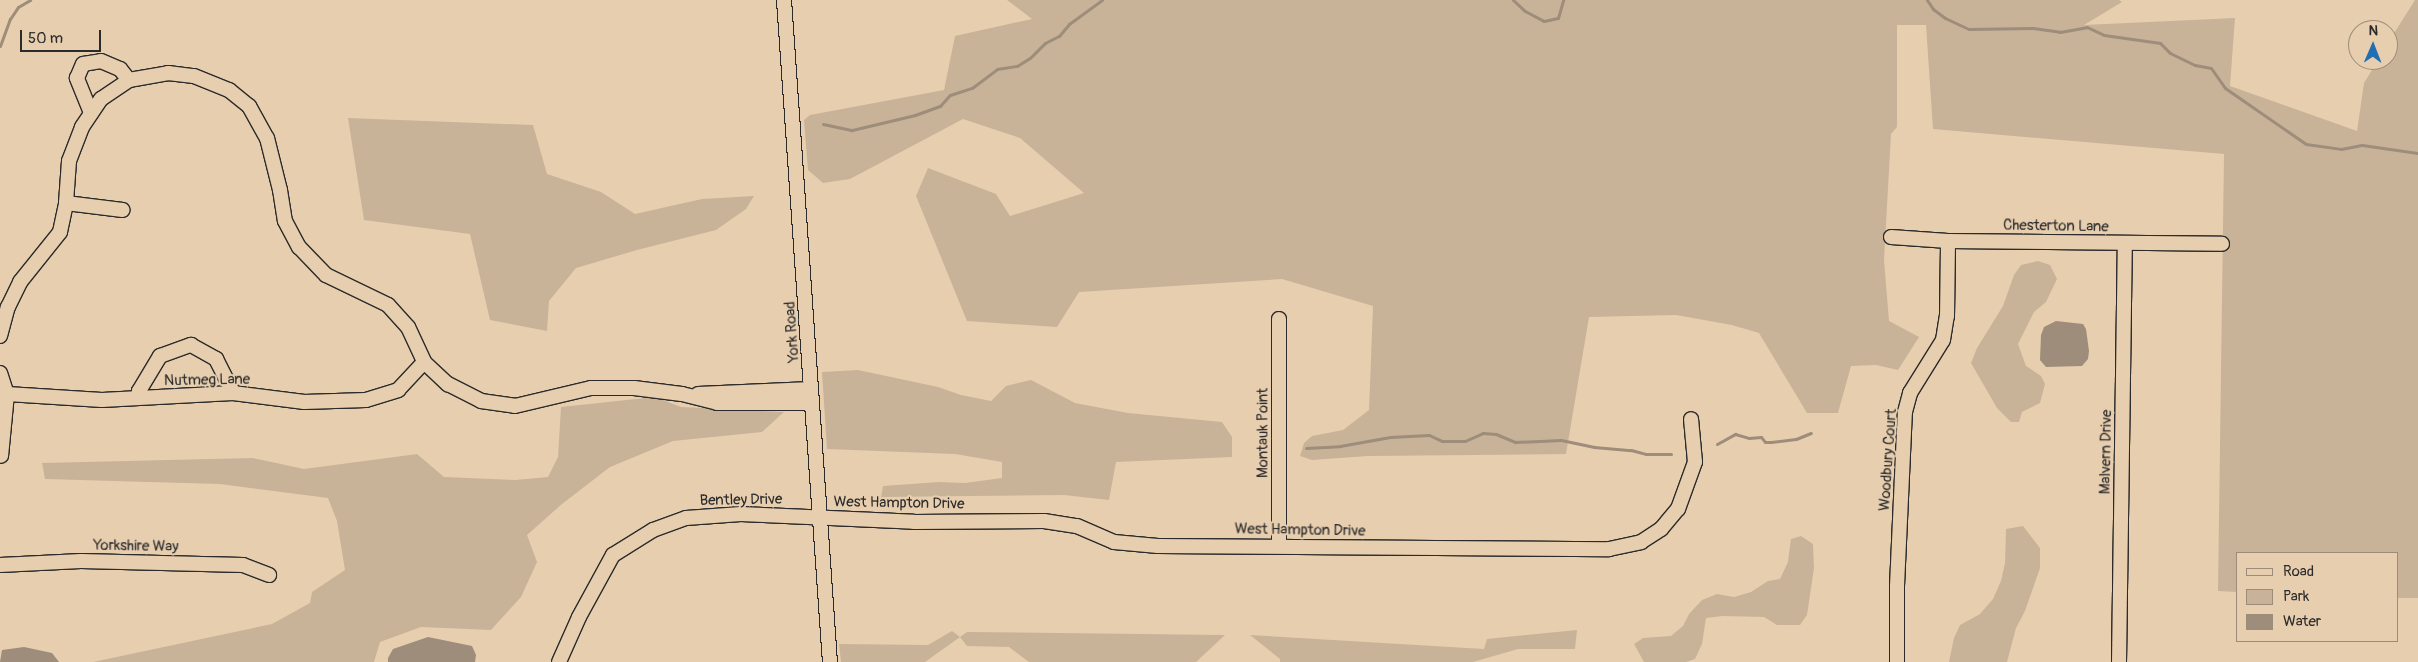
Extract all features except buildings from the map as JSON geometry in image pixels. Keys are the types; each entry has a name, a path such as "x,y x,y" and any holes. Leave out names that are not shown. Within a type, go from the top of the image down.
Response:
{"street":[{"name":"York Road","path":"784,0 830,662"},
{"path":"92,113 77,78 82,64 101,61 120,68 129,80"},
{"path":"0,336 8,307 20,282 60,232 66,203 68,161 82,127 102,100 129,80 168,73 194,76 229,90 249,106 267,138 280,190 285,221 298,247 326,275 388,305 408,327 424,362 448,384 481,401 515,406 590,388 634,388 682,394 812,396"},
{"path":"66,203 123,210"},
{"name":"Chesterton Lane","path":"1891,237 1948,241 2222,244"},
{"name":"Woodbury Court","path":"1897,662 1897,586 1905,412 1910,393 1943,340 1947,316 1948,241"},
{"name":"Malvern Drive","path":"2120,662 2125,243"},
{"name":"Montauk Point","path":"1279,319 1279,546"},
{"path":"138,398 139,391 160,356 191,346 216,358 233,393"},
{"name":"Nutmeg Lane","path":"7,394 102,400 233,393 304,402 366,400 398,390 424,362"},
{"path":"0,373 7,394 1,456"},
{"name":"West Hampton Drive","path":"819,518 914,522 1044,521 1078,526 1114,542 1158,546 1610,549 1641,542 1661,529 1678,509 1695,462 1692,419"},
{"name":"Bentley Drive","path":"559,662 579,617 613,555 653,530 686,518 741,514 819,518"},
{"name":"Yorkshire Way","path":"0,565 81,561 243,565 269,575"}],"green space":[{"path":"1007,0 2119,0 2122,2 2084,25 2235,18 2230,86 2357,131 2364,83 2372,70 2398,70 2398,27 2415,0 2418,0 2418,598 2398,598 2398,552 2236,552 2236,592 2218,591 2224,154 1933,129 1926,25 1897,25 1897,127 1891,134 1884,260 1889,321 1919,337 1898,370 1876,365 1851,366 1838,413 1807,413 1759,333 1732,325 1676,315 1589,317 1566,454 1368,456 1312,460 1300,456 1304,443 1312,436 1343,430 1369,410 1373,306 1282,279 1079,292 1057,327 967,321 916,196 928,168 996,194 1010,216 1084,193 1020,138 963,119 850,179 823,183 808,170 804,120 810,115 944,90 955,36 1032,19"},
{"path":"348,118 533,125 547,174 601,192 635,214 702,199 754,196 746,209 716,230 576,268 549,301 547,331 490,320 470,234 364,220"},
{"path":"2038,261 2050,265 2057,279 2046,302 2034,312 2018,344 2026,366 2041,376 2045,384 2040,403 2022,412 2019,422 2011,422 1997,408 1971,363 1977,348 2003,306 2014,275 2021,265"},
{"path":"858,370 938,387 961,395 991,401 1006,386 1031,380 1075,403 1128,413 1222,422 1232,437 1232,457 1116,462 1109,500 1064,495 881,497 883,486 939,482 965,483 1002,478 1002,462 955,454 827,449 822,372"},
{"path":"655,397 681,407 784,412 762,432 673,441 610,467 562,504 527,535 537,562 521,597 491,630 421,627 380,642 374,662 93,662 272,624 310,603 312,592 345,570 337,521 328,498 220,484 45,479 42,463 253,458 304,469 417,454 444,477 515,480 548,477 558,457 561,407"},
{"path":"2023,526 2040,548 2040,568 2025,611 2016,628 2007,662 1949,662 1954,638 1960,625 1980,614 1993,599 2001,581 2005,563 2006,529"},
{"path":"1801,536 1813,544 1814,568 1807,615 1800,625 1777,625 1764,617 1723,616 1706,618 1702,644 1695,659 1686,662 1644,662 1634,644 1643,638 1671,636 1683,626 1689,614 1702,600 1717,594 1734,597 1751,592 1768,581 1780,579 1788,562 1791,539"},
{"path":"1577,630 1575,649 1518,649 1473,662 1280,662 1280,659 1250,635 1484,649 1487,639"},
{"path":"952,631 960,637 925,662 841,662 839,644 928,645"},
{"path":"967,632 1225,635 1196,662 1029,662 1009,647 967,646 960,637"}],"water":[{"path":"2056,321 2083,324 2086,329 2089,351 2088,359 2082,366 2046,367 2040,360 2041,335 2044,327"},
{"path":"428,637 472,646 476,655 475,662 388,662 393,649"},
{"path":"24,647 52,653 59,662 0,662 2,650"}],"waterway":[{"path":"0,46 10,19 18,7 30,0"},
{"path":"823,124 852,130 915,115 940,106 950,95 972,88 997,69 1017,66 1030,58 1045,43 1059,36 1069,24 1102,0"},
{"path":"1513,0 1525,11 1544,21 1558,18 1563,0"},
{"path":"1927,0 1933,9 1945,18 1969,29 2033,28 2060,32 2087,27 2104,35 2160,43 2170,53 2195,65 2211,68 2225,88 2306,144 2341,149 2362,145 2418,153"},
{"path":"1306,448 1340,446 1390,437 1429,435 1442,441 1465,441 1483,433 1496,434 1515,442 1561,440 1594,447 1631,450 1646,454 1671,454"},
{"path":"1717,444 1735,434 1749,438 1761,437 1765,442 1771,442 1796,439 1811,433"}]}
